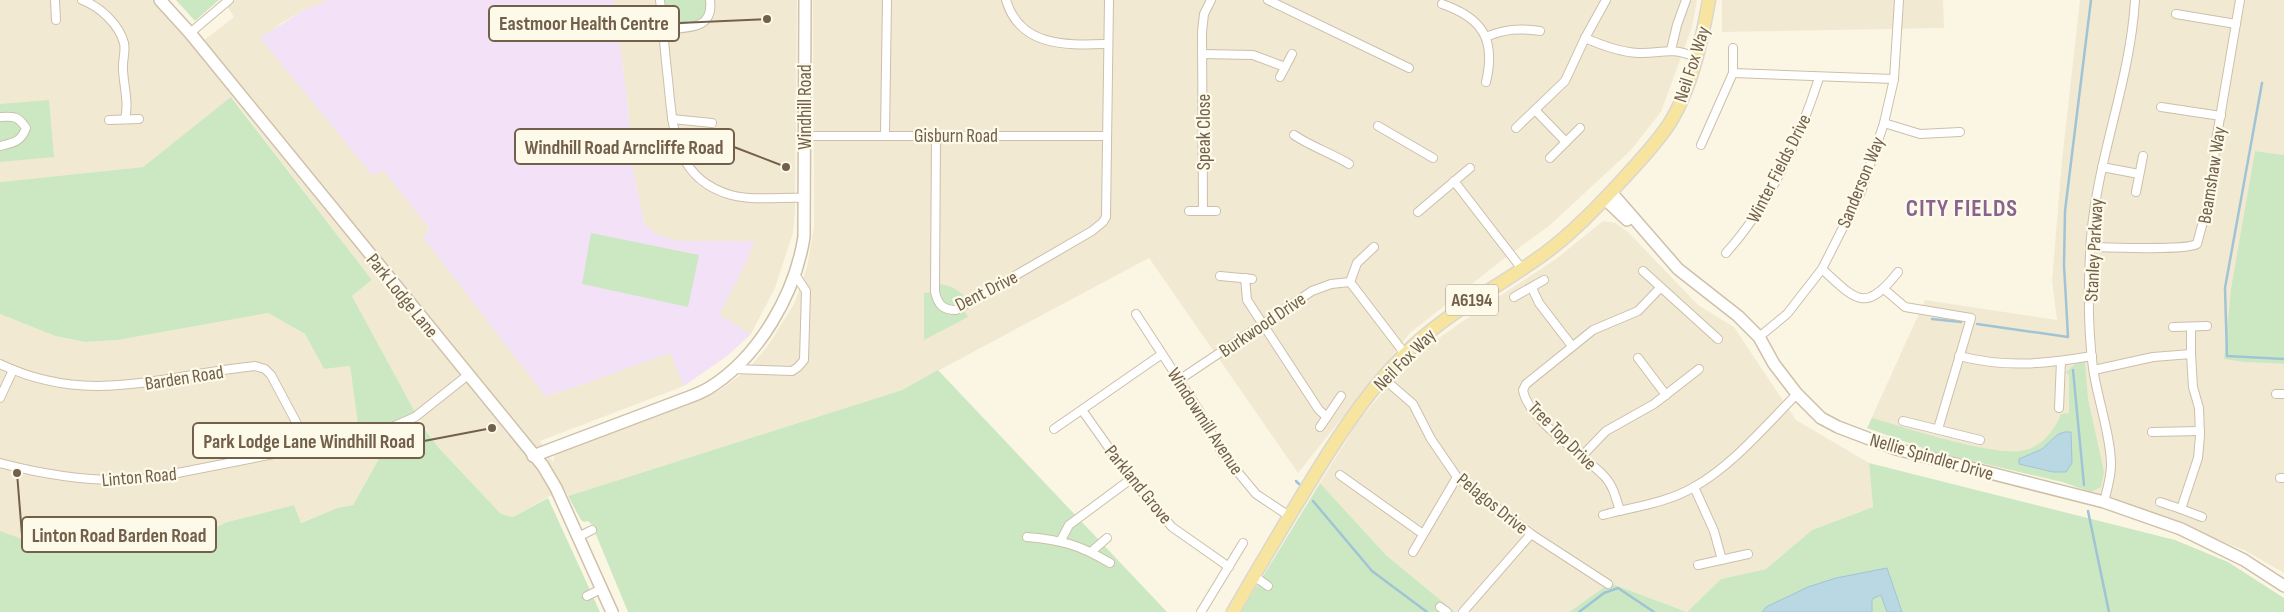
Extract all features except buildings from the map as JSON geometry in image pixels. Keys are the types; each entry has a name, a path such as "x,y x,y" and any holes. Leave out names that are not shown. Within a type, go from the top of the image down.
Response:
{"main road":[{"name":"Neil Fox Way","path":"1233,612 1289,516 1350,419 1383,378 1405,354 1450,314 1546,252 1608,195 1648,151 1671,120 1683,94 1695,58 1709,0"}],"street":[{"path":"55,0 56,20"},
{"path":"82,0 91,3 106,15 118,30 124,43 123,69 128,108 124,119"},
{"name":"Park Lodge Lane","path":"160,0 190,33 548,474 612,612"},
{"path":"190,33 230,0"},
{"path":"660,0 675,139 688,167 706,184 719,191 741,197 804,198"},
{"path":"663,30 697,26 705,22 710,15 710,0"},
{"name":"Windhill Road","path":"533,456 684,399 708,388 733,369 761,336 786,297 801,254 804,237 805,0"},
{"path":"885,134 887,0"},
{"path":"1006,0 1012,14 1026,30 1045,41 1067,45 1108,44"},
{"path":"1107,136 1109,0"},
{"name":"Speak Close","path":"1203,210 1202,54 1204,14 1212,0"},
{"path":"1268,0 1409,68"},
{"path":"1516,128 1565,81 1585,38 1606,0"},
{"path":"1671,50 1686,0"},
{"name":"Sanderson Way","path":"1759,337 1787,314 1822,269 1861,192 1884,123 1894,79 1898,43 1899,0"},
{"name":"Stanley Parkway","path":"2104,502 2111,462 2092,356 2090,247 2095,194 2130,45 2135,0"},
{"name":"Beamshaw Way","path":"2090,247 2173,247 2197,244 2212,188 2215,147 2240,0"},
{"path":"1442,4 1470,15 1481,27 1490,50 1490,65 1486,82"},
{"path":"2176,14 2236,24"},
{"path":"1486,38 1503,30 1517,28 1540,31"},
{"path":"1585,38 1621,50 1638,53 1671,50 1695,58"},
{"path":"1701,145 1733,73 1733,48"},
{"path":"1202,54 1253,55 1286,67"},
{"path":"1280,77 1292,54"},
{"path":"1733,73 1820,78 1894,79"},
{"name":"Winter Fields Drive","path":"1726,253 1761,210 1807,116 1820,78"},
{"path":"2161,107 2220,116"},
{"path":"1536,110 1566,142"},
{"path":"0,117 15,116 20,118 26,128 23,137 17,142 0,146"},
{"path":"109,120 140,119"},
{"path":"672,119 712,123"},
{"path":"1884,123 1920,134 1960,132"},
{"path":"1378,126 1433,158"},
{"path":"1550,158 1580,128"},
{"name":"Gisburn Road","path":"804,136 885,134 1107,136"},
{"name":"Dent Drive","path":"936,135 934,284 937,301 947,310 962,306 1103,222 1108,212 1107,136"},
{"path":"1294,135 1349,164"},
{"path":"2136,192 2143,156"},
{"path":"2102,167 2139,174"},
{"path":"1418,212 1470,168"},
{"path":"1454,182 1522,269"},
{"name":"Nellie Spindler Drive","path":"1608,195 1678,270 1738,316 1759,337 1774,364 1797,394 1822,418 1896,449 2104,502 2181,529 2244,560 2284,586"},
{"path":"1188,211 1216,211"},
{"path":"1374,247 1357,263 1350,282 1405,354"},
{"path":"1822,269 1858,298 1872,298 1884,289 1898,272"},
{"path":"1642,271 1718,339"},
{"path":"733,369 792,371 804,360 806,291 794,273"},
{"path":"1220,276 1249,279 1246,298 1319,410 1327,417"},
{"path":"1514,296 1544,280"},
{"name":"Burkwood Drive","path":"1179,380 1312,290 1331,284 1350,282"},
{"path":"1532,288 1539,303 1572,346 1593,330 1638,311 1660,288"},
{"path":"1884,289 1904,307 1971,318 1938,429"},
{"name":"Windowmill Avenue","path":"1136,314 1200,412 1222,453 1256,494 1289,516"},
{"path":"2173,327 2207,326"},
{"path":"2181,509 2198,458 2200,431 2199,408 2193,387 2191,327"},
{"name":"Tree Top Drive","path":"1572,346 1526,384 1524,390 1529,406 1581,457 1604,476 1613,488 1620,511"},
{"path":"1054,429 1162,354"},
{"path":"2094,370 2153,357 2191,354"},
{"path":"1960,356 2001,365 2062,361 2092,356"},
{"path":"1638,358 1666,395"},
{"path":"2058,408 2062,361"},
{"name":"Barden Road","path":"0,364 13,370 69,384 122,387 255,366 265,369 271,375 310,448"},
{"path":"1581,457 1606,431 1666,395 1699,369"},
{"path":"0,398 13,370"},
{"name":"Linton Road","path":"0,463 81,479 128,481 310,448 376,434 398,426 415,417 468,375"},
{"name":"Pelagos Drive","path":"1383,378 1413,404 1431,439 1457,477 1530,534 1608,584"},
{"path":"1602,515 1674,497 1694,487 1731,459 1797,394"},
{"path":"1320,427 1341,396"},
{"name":"Parkland Grove","path":"1082,410 1131,479 1172,527 1229,567"},
{"path":"1903,421 1980,440"},
{"path":"2152,432 2200,431"},
{"path":"1340,475 1422,534"},
{"path":"1413,552 1457,477"},
{"path":"1061,540 1069,525 1131,479"},
{"path":"1694,487 1714,531 1722,560"},
{"path":"2160,502 2202,517"},
{"path":"578,537 592,530"},
{"path":"1463,612 1530,534"},
{"path":"1027,537 1061,540 1091,552 1110,564"},
{"path":"1091,552 1106,538"},
{"path":"1201,612 1243,543"},
{"path":"1698,565 1748,554"},
{"path":"1254,576 1268,586"},
{"path":"587,596 601,589"},
{"path":"1440,607 1447,612"}],"shaded area":[{"path":"0,0 154,0 194,48 234,17 223,0 329,0 304,10 280,24 261,39 373,176 383,169 430,229 423,237 545,396 570,389 670,353 684,386 540,441 553,462 555,454 708,397 726,386 748,369 767,347 794,304 807,267 814,227 813,0 1697,0 1692,27 1661,112 1630,151 1549,226 1501,261 1410,333 1298,473 1149,258 902,390 568,496 564,488 513,517 501,514 438,447 415,412 352,296 372,280 232,97 143,167 0,182"},
{"path":"329,0 614,0 627,98 633,169 644,223 656,234 677,241 754,241 747,261 719,315 751,334 727,356 684,386 670,353 570,389 545,396 423,237 430,229 383,170 373,176 260,38 304,10"},
{"path":"614,0 797,0 795,211 793,233 775,288 751,334 719,315 747,261 698,242 677,241 656,234 644,223 633,169 627,98"},
{"path":"1722,0 1943,0 1944,28 1722,32"},
{"path":"2080,0 2284,0 2284,155 2255,151 2224,358 2244,362 2284,364 2284,573 2244,550 2076,485 1867,428 1925,300 2057,320 2052,281 2062,160"},
{"path":"1603,221 1616,223 1629,233 1698,305 1734,327 1796,420 1869,463 1873,507 1812,530 1766,569 1721,579 1687,612 1610,583 1569,612 1455,612 1386,555 1320,483 1357,423 1380,395 1432,343 1556,259"},
{"path":"268,313 305,334 324,369 350,366 359,433 381,444 382,453 353,505 337,508 300,523 294,505 227,522 187,540 157,545 97,546 63,543 44,547 0,535 0,314 55,336 85,342 118,340"}],"green space":[{"path":"176,0 219,0 195,21"},
{"path":"660,0 710,0 705,22 663,30"},
{"path":"231,97 372,280 352,296 415,412 388,425 359,433 350,366 324,369 305,334 268,313 118,340 85,342 55,336 0,314 0,182 143,167"},
{"path":"49,100 54,157 0,162 0,104"},
{"path":"2255,151 2284,155 2284,364 2224,359 2231,289"},
{"path":"591,233 699,255 688,307 582,284"},
{"path":"934,284 950,286 962,294 969,303 962,307 968,317 924,340 924,293 934,292"},
{"path":"2085,362 2088,399 2104,472 2101,487 2091,492 2062,482 1934,452 1867,428 1872,418 1972,446 1993,450 2025,450 2037,445 2047,436 2061,414 2069,413 2069,375 2066,372 2076,363","holes":["2057,435 2053,472 2019,464 2019,459 2042,449"]},
{"path":"938,370 1167,612 628,612 592,525 588,521 584,522 581,520 568,496 902,390"},
{"path":"420,422 438,447 501,514 513,517 548,498 600,612 0,612 0,531 44,547 157,545 187,540 227,522 294,505 301,523 337,508 353,505 382,453 381,444 383,438"},
{"path":"1869,463 2175,540 2228,562 2284,598 2284,612 1687,612 1721,579 1766,569 1812,530 1873,507"},
{"path":"1320,483 1386,555 1455,612 1241,612"},
{"path":"1610,583 1687,612 1569,612"}],"water":[{"path":"2071,432 2072,463 2066,472 2053,472 2019,464 2019,459 2042,449 2057,435"},
{"path":"1887,568 1902,612 1887,612 1881,595 1872,599 1872,612 1762,612 1766,607 1808,587 1836,578"}],"waterway":[{"path":"1977,324 2068,337 2064,265 2065,211 2091,0"},
{"path":"2262,83 2225,288 2227,356 2284,359"},
{"path":"1932,319 1961,322"},
{"path":"2073,370 2084,485"},
{"path":"1296,481 1299,484"},
{"path":"1313,501 1372,571 1427,612"},
{"path":"2088,511 2109,612"},
{"path":"1579,612 1604,593 1618,588 1654,612"}],"place":[{"name":"Eastmoor Health Centre","path":"767,19"},
{"name":"Windhill Road Arncliffe Road","path":"786,167"},
{"name":"Park Lodge Lane Windhill Road","path":"492,428"},
{"name":"Linton Road Barden Road","path":"17,473"}],"district":[{"name":"CITY FIELDS","path":"1962,208"}]}
